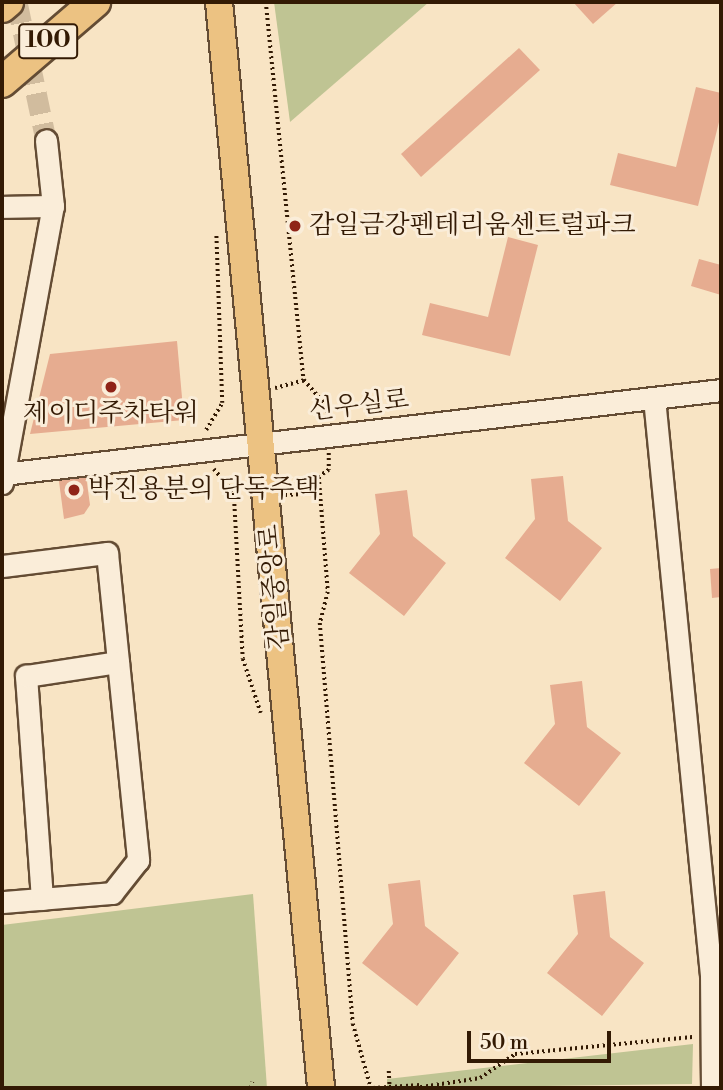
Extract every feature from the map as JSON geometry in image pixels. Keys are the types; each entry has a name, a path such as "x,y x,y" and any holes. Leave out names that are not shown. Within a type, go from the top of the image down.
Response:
{"highway":[{"name":"100","path":"2,7 8,2"},
{"name":"100","path":"2,82 95,2"}],"main road":[{"name":"감일중앙로","path":"219,2 321,1088"}],"street":[{"path":"3,478 53,206 46,140"},
{"path":"2,207 53,206"},
{"name":"신우실로","path":"3,478 721,390"},
{"path":"654,398 711,975 712,1088"},
{"path":"2,566 107,553 138,860 112,893 2,902"},
{"path":"42,899 26,676 118,662"}],"path":[{"path":"266,2 304,380 327,406 329,470 319,477 318,493 328,592 320,623 353,1024 372,1088 443,1084"},
{"path":"216,224 222,402 213,424 205,428 206,462 234,493 243,659 262,723"},
{"path":"415,1088 480,1078 515,1054 695,1037"},
{"path":"389,1071 390,1088"},
{"path":"251,1088 252,1082"}],"green space":[{"path":"274,2 429,2 290,122"},
{"path":"253,894 267,1088 2,1088 2,925"},
{"path":"693,1044 692,1084 387,1088 387,1079"}],"building":[{"path":"573,2 618,2 593,24"},
{"path":"519,48 540,70 421,177 401,154"},
{"path":"696,87 721,93 721,114 698,206 610,185 618,153 676,167"},
{"path":"508,237 538,245 510,356 422,335 430,303 488,317"},
{"path":"699,259 721,265 721,295 691,286"},
{"name":"제이디주차타워","path":"177,341 184,420 30,434 50,354"},
{"name":"박진용분의 단독주택","path":"85,468 90,505 84,514 64,519 58,474"},
{"path":"563,476 568,521 602,548 560,601 505,558 535,519 531,479"},
{"path":"407,490 413,536 446,563 404,616 349,573 380,534 375,494"},
{"path":"721,568 721,597 712,598 710,569"},
{"path":"582,681 587,727 621,753 579,806 524,763 555,724 550,685"},
{"path":"420,880 425,926 459,953 417,1006 362,963 393,924 388,884"},
{"path":"605,891 610,937 644,963 602,1016 547,973 578,934 573,895"}],"tunnel":[{"path":"17,2 46,140"}],"place":[{"name":"감일금강펜테리움센트럴파크","path":"295,226"},
{"name":"제이디주차타워","path":"111,387"},
{"name":"박진용분의 단독주택","path":"74,490"}]}
